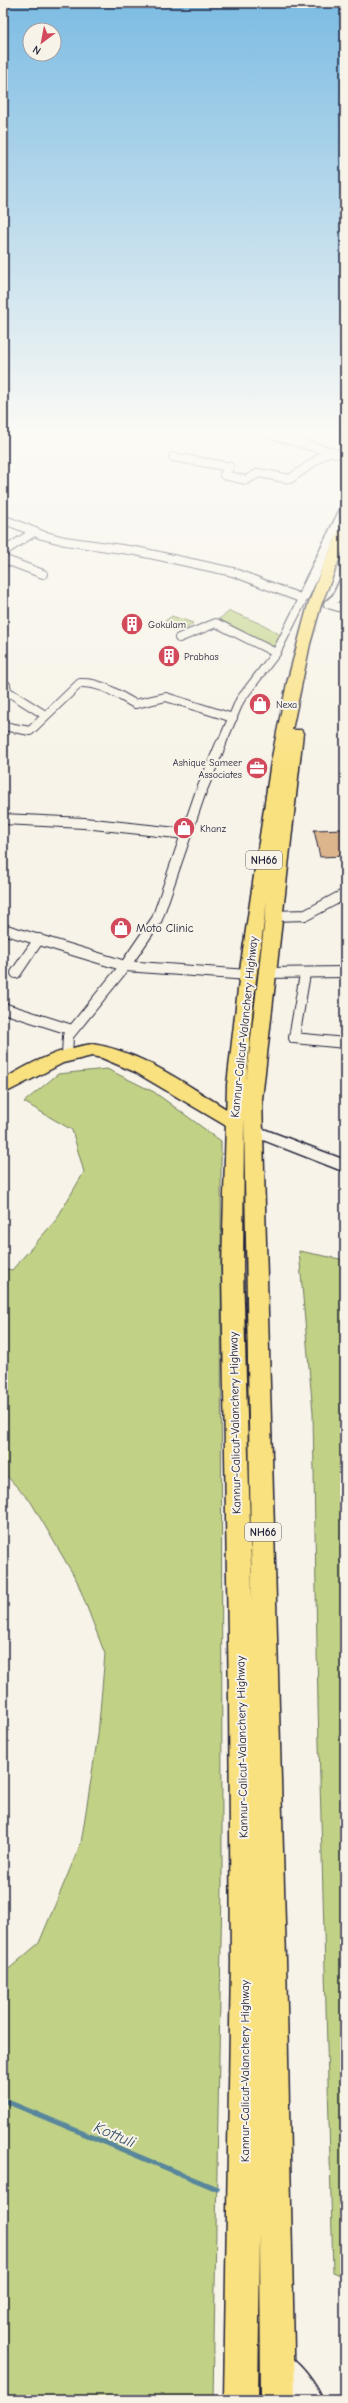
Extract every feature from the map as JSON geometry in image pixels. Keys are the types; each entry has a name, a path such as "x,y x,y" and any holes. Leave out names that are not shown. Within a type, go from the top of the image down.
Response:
{"highway":[{"name":"Kannur-Calicut-Valanchery Highway","path":"241,2400 246,2147 242,1723 231,1220 244,1126 253,1099 257,974 282,736 298,666 317,600 330,562 337,547"},
{"name":"Kannur-Calicut-Valanchery Highway","path":"257,974 273,916 295,738 309,668 336,607 345,559"},
{"name":"Kannur-Calicut-Valanchery Highway","path":"244,1126 272,1951 278,2400"}],"main road":[{"path":"3,1088 49,1062 67,1055 93,1050 123,1058 244,1126"}],"street":[{"path":"109,547 136,551 233,572 303,599"},
{"path":"67,1055 68,1036 125,966 157,919 200,794 240,700 276,653 327,547"},
{"path":"3,559 44,574"},
{"path":"336,607 337,598 345,580"},
{"path":"179,638 216,623 276,653"},
{"path":"3,726 30,731 80,683 86,682 106,686 135,704 166,697 233,718"},
{"path":"3,683 6,685 7,691 45,715"},
{"path":"3,819 84,823 186,834"},
{"path":"273,916 306,915 345,894"},
{"path":"3,928 125,966 257,974 345,972"},
{"path":"16,973 39,939"},
{"path":"305,974 294,1038 345,1042"},
{"path":"3,1008 72,1030"},
{"path":"244,1126 345,1166"},
{"path":"277,2359 310,2400"}],"green space":[{"path":"230,611 266,626 282,636 273,647 219,619"},
{"path":"172,616 193,623 185,630 165,621"},
{"path":"107,1069 154,1092 221,1141 222,1885 213,2400 3,2400 3,1974 39,1943 81,1843 98,1735 105,1654 77,1581 31,1502 3,1472 3,1268 12,1270 56,1220 84,1172 72,1130 24,1102 58,1074"},
{"path":"299,1251 345,1260 345,2277 333,2272 318,1705 313,1413"}],"building":[{"path":"345,829 345,856 320,857 314,830"}],"waterway":[{"name":"Kottuli","path":"3,2100 217,2189"}],"place":[{"name":"Gokulam","path":"132,624"},
{"name":"Prabhas","path":"169,656"},
{"name":"Nexa","path":"260,704"},
{"name":"Ashique Sameer Associates","path":"257,768"},
{"name":"Khanz","path":"184,828"},
{"name":"Moto Clinic","path":"121,928"}]}
